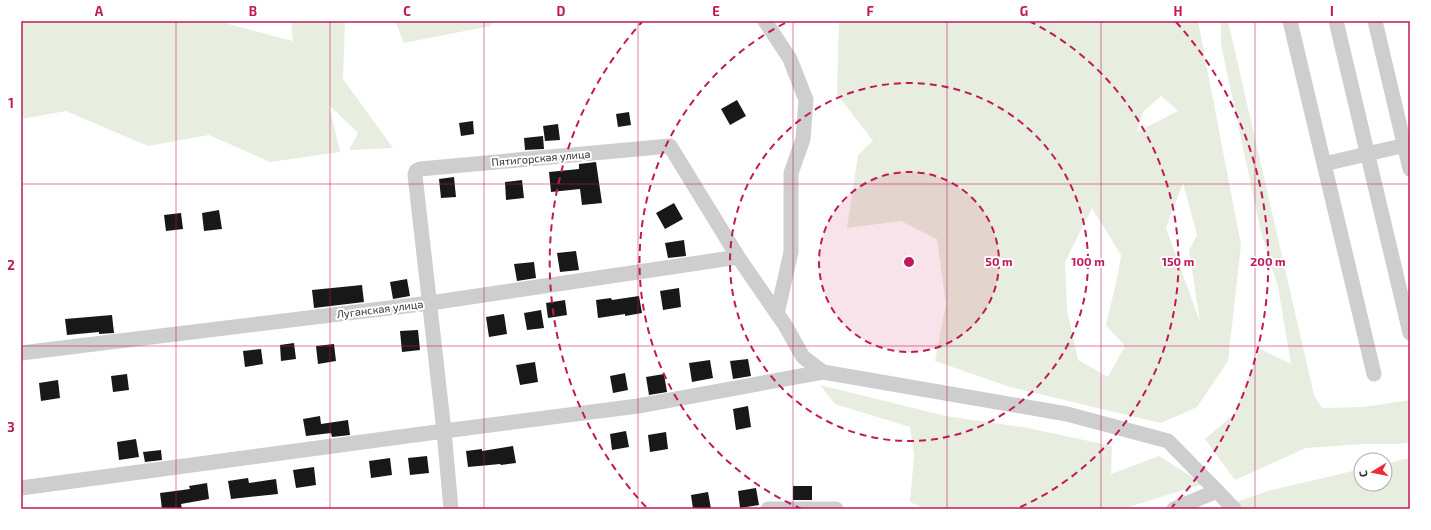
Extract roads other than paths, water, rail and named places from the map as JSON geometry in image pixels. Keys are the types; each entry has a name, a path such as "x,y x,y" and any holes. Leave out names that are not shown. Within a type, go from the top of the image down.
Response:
{"street":[{"path":"765,21 790,59 806,100 803,139 791,173 791,252 777,314"},
{"path":"1290,21 1374,374"},
{"path":"1336,21 1410,333"},
{"path":"1375,21 1407,145 1410,169"},
{"path":"1324,164 1407,145"},
{"name":"Пятигорская улица","path":"430,303 415,175 416,171 420,169 670,146 738,257"},
{"path":"738,257 777,314 803,357 823,372"},
{"name":"Луганская улица","path":"21,353 430,303 738,257"},
{"path":"430,303 451,509"},
{"path":"21,488 638,406 823,372 1067,414 1168,441 1234,509"},
{"path":"1174,509 1217,491"},
{"path":"768,509 836,509"}]}
